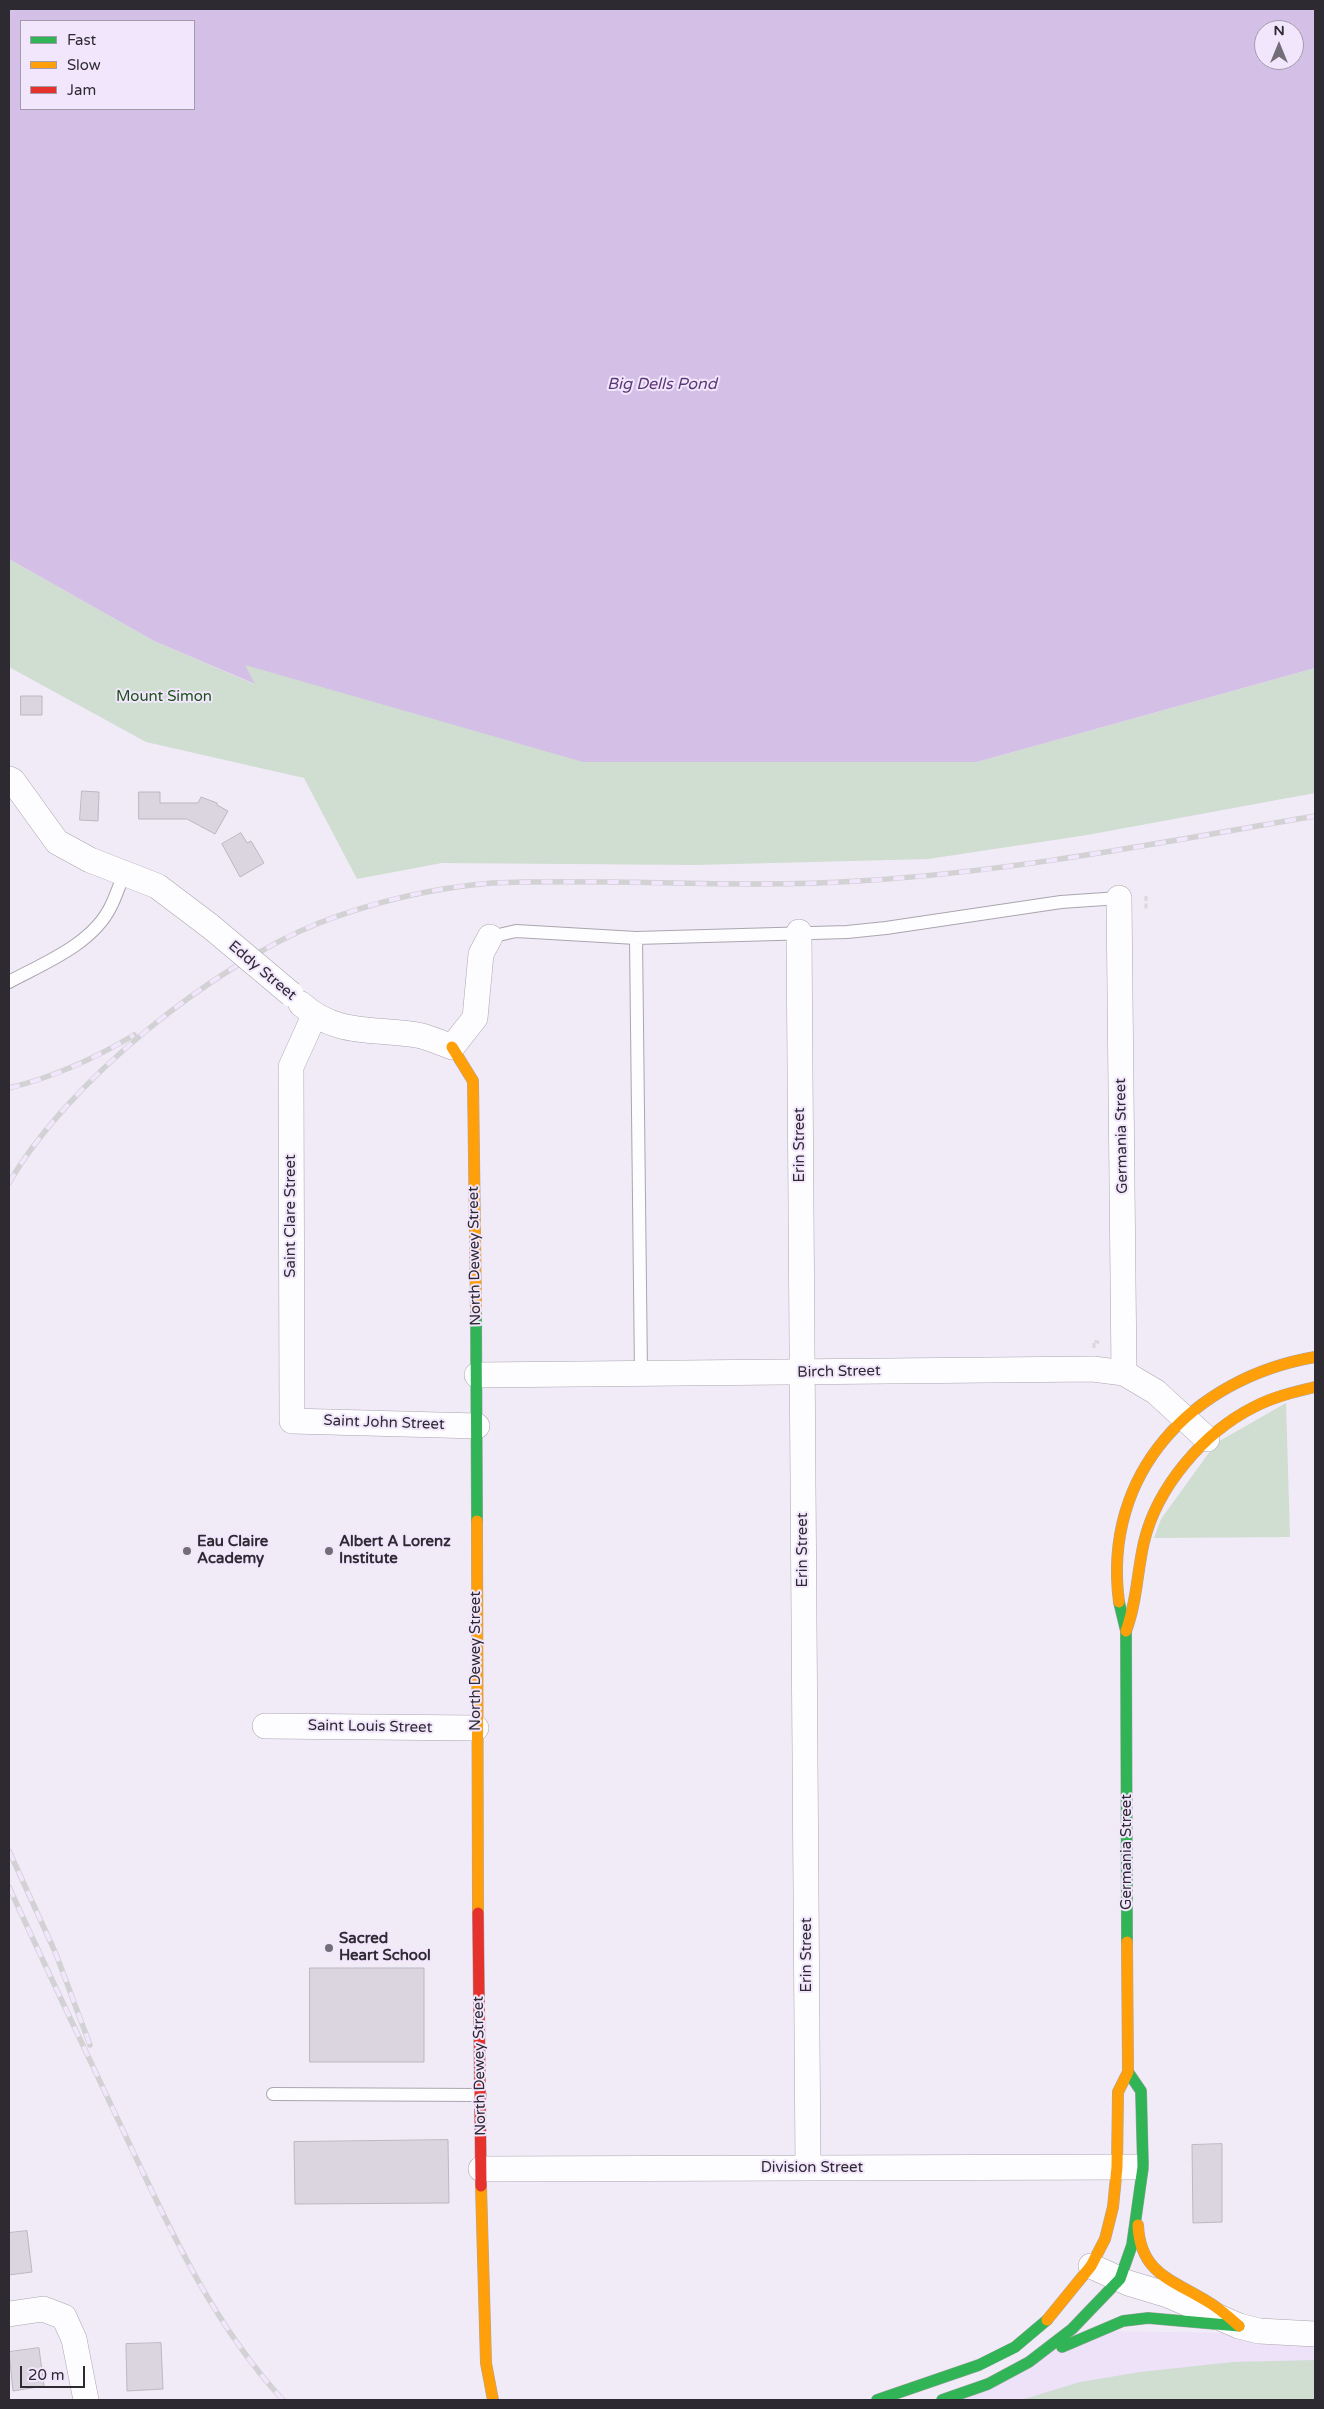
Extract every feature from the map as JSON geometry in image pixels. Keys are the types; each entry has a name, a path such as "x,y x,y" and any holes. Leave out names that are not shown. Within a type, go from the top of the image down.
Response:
{"main road":[{"name":"North Dewey Street","path":"452,1047 472,1082 477,1375 476,1728 481,2169 486,2363 493,2400"},
{"path":"1185,1418 1206,1402 1248,1376 1273,1365 1315,1357"},
{"path":"1207,1439 1232,1419 1252,1407 1295,1391 1315,1387"},
{"name":"Germania Street","path":"877,2400 980,2364 1015,2347 1053,2315 1091,2266 1105,2239 1113,2207 1117,2167 1118,2092 1128,2072 1126,1631 1119,1610 1116,1583 1117,1543 1135,1485 1161,1441 1185,1418"},
{"name":"Germania Street","path":"1126,1631 1135,1611 1144,1542 1152,1519 1166,1491 1192,1454 1207,1439"},
{"path":"1030,2362 1072,2329 1120,2279 1132,2245 1143,2166 1141,2091 1128,2072"},
{"path":"1138,2210 1139,2244 1153,2269 1169,2281 1221,2309 1239,2326"},
{"path":"942,2400 988,2384 1030,2362 1123,2321 1148,2318 1239,2326"}],"street":[{"name":"Eddy Street","path":"9,779 13,781 57,842 90,860 156,886 210,926 291,994 314,1016"},
{"name":"Germania Street","path":"1119,898 1124,1373"},
{"name":"Erin Street","path":"799,932 808,2168"},
{"path":"314,1016 354,1031 422,1036 452,1047 475,1018 481,954 490,937"},
{"name":"Saint Clare Street","path":"292,1421 291,1067 314,1016"},
{"name":"Birch Street","path":"477,1375 1093,1369 1124,1373 1156,1392 1207,1439"},
{"name":"Saint John Street","path":"292,1421 477,1426"},
{"name":"Saint Louis Street","path":"265,1726 476,1728"},
{"name":"Division Street","path":"481,2169 1143,2166"},
{"path":"1091,2266 1120,2279 1168,2295 1239,2326 1259,2330 1315,2334"},
{"path":"9,2314 43,2309 64,2317 74,2339 86,2400"}],"lane":[{"path":"9,982 61,953 93,931 111,907 124,873"},
{"path":"490,937 516,931 636,938 847,932 1061,902 1119,898"},
{"path":"636,938 641,1373"},
{"path":"274,2094 480,2095"}],"path":[{"path":"1146,896 1146,909"},
{"path":"1094,1341 1100,1343"}],"shaded area":[{"path":"1096,2331 1315,2334 1315,2400 942,2400"}],"green space":[{"name":"Mount Simon","path":"9,559 154,641 254,684 244,664 977,762 1315,668 1315,793 1087,835 928,859 696,865 442,863 357,879 304,778 146,742 9,667"},
{"path":"1286,1403 1290,1537 1154,1538 1161,1519 1216,1443"},
{"path":"1315,2360 1315,2400 1021,2400 1080,2382 1140,2372 1233,2362"}],"water":[{"name":"Big Dells Pond","path":"9,9 1315,9 1315,668 977,762 583,762 245,665 255,684 154,641 9,559"}],"building":[{"path":"21,696 42,696 42,715 21,715"},
{"path":"82,791 99,792 98,821 80,820"},
{"path":"139,792 160,792 160,803 198,803 201,797 217,803 217,805 228,811 215,834 187,819 139,819"},
{"path":"241,833 247,843 251,841 264,863 240,877 222,844"},
{"path":"310,1968 424,1968 424,2062 310,2062"},
{"path":"448,2140 449,2203 295,2204 294,2142"},
{"path":"1222,2144 1222,2222 1193,2223 1192,2145"},
{"path":"27,2231 32,2272 9,2275 9,2233"},
{"path":"161,2343 163,2389 127,2391 126,2344"},
{"path":"39,2348 44,2386 13,2391 9,2352"}],"railway":[{"path":"9,1183 35,1145 67,1106 104,1068 146,1031 189,998 277,942 340,915 383,902 448,888 492,883 767,884 916,877 1088,855 1315,816"},
{"path":"9,1088 73,1066 104,1052 134,1035"},
{"path":"9,1851 56,1954 90,2045"},
{"path":"9,1887 155,2197 191,2269 233,2337 283,2400"}],"traffic: fast":[{"path":"476,1311 477,1521"},
{"path":"1119,1602 1126,1631 1127,1942"},
{"path":"942,2400 988,2384 1029,2362 1072,2329 1120,2279 1132,2245 1143,2167 1141,2091 1128,2072"},
{"path":"1062,2347 1123,2321 1148,2318 1239,2326"},
{"path":"877,2400 979,2365 1015,2347 1047,2320"}],"traffic: slow":[{"path":"452,1047 473,1081 476,1311"},
{"path":"1119,1602 1118,1555 1125,1512 1141,1473 1165,1439 1195,1410 1231,1386 1271,1368 1315,1357"},
{"path":"1126,1631 1135,1598 1144,1542 1150,1521 1171,1482 1185,1463 1201,1446 1235,1418 1269,1400 1315,1387"},
{"path":"477,1521 478,1913"},
{"path":"1047,2320 1091,2266 1105,2239 1113,2207 1117,2167 1118,2092 1128,2072 1127,1942"},
{"path":"481,2186 486,2363 493,2400"},
{"path":"1138,2225 1144,2254 1151,2264 1169,2279 1227,2315 1239,2326"}],"traffic: jam":[{"path":"478,1913 481,2186"}],"place":[{"name":"Eau Claire Academy","path":"187,1551"},
{"name":"Albert A Lorenz Institute","path":"329,1551"},
{"name":"Sacred Heart School","path":"329,1948"}]}
